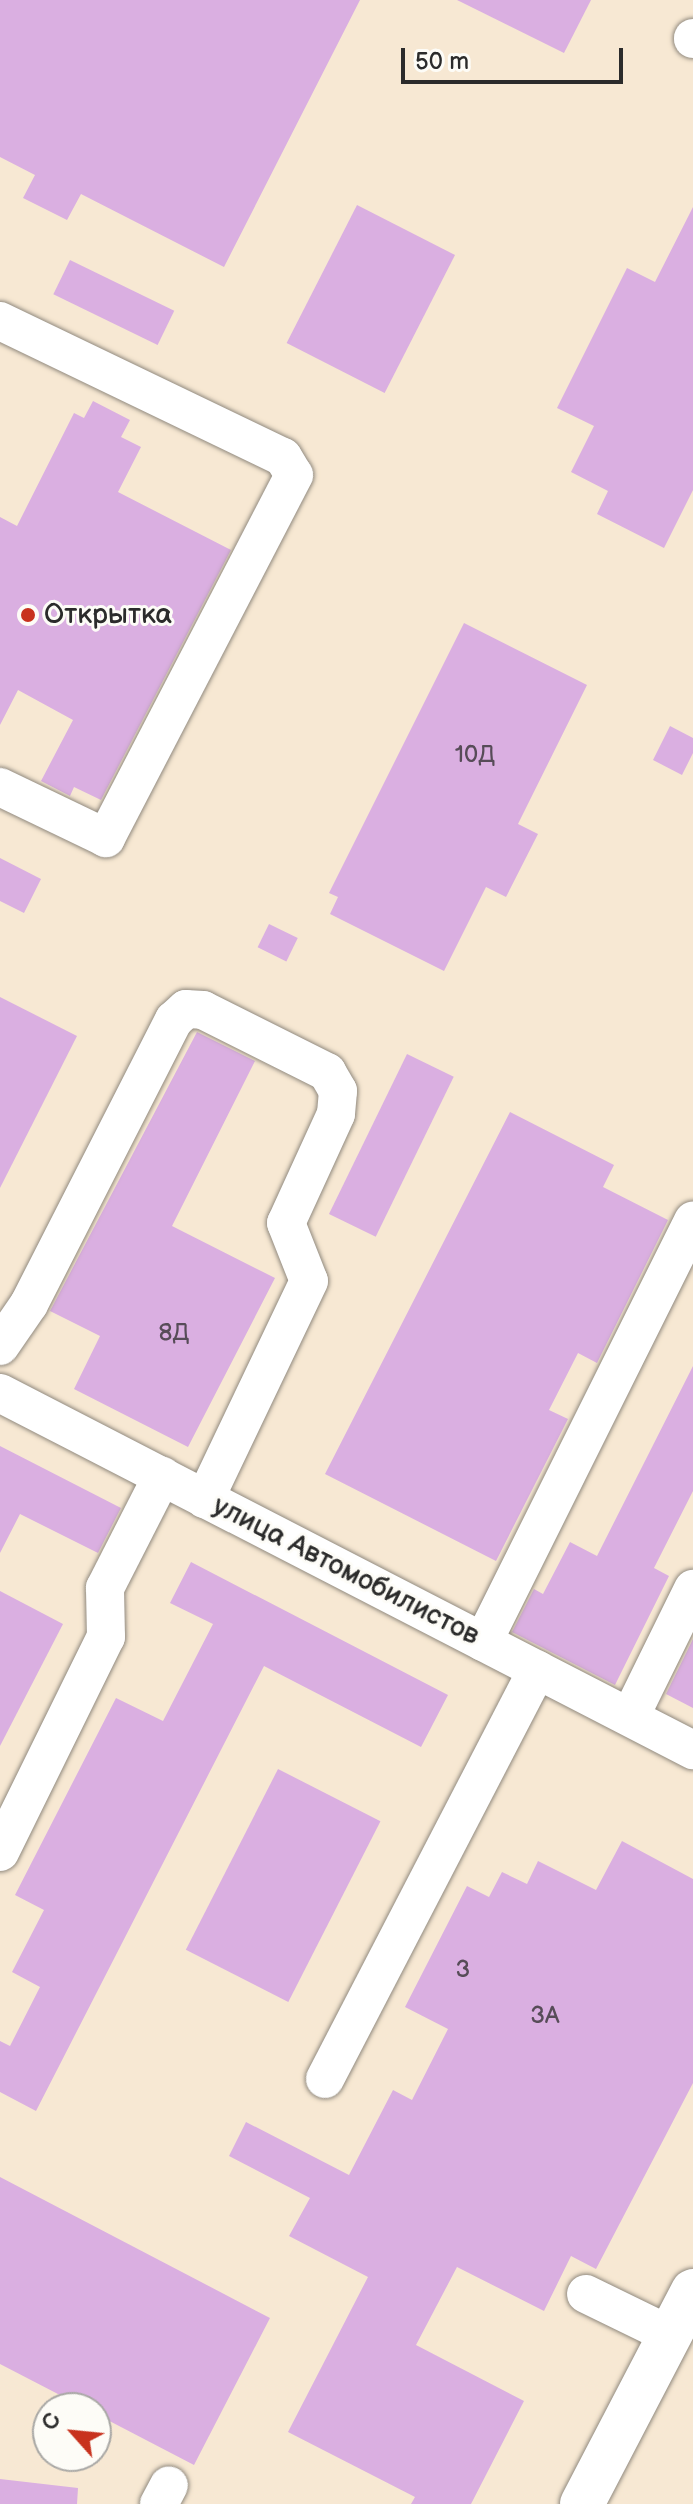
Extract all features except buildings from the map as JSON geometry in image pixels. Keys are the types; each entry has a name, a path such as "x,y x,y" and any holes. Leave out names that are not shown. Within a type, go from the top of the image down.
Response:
{"main road":[{"path":"582,2504 693,2291"}],"street":[{"path":"0,321 283,457 294,475 106,838 0,787"},
{"path":"0,1346 29,1304 174,1020 186,1009 203,1010 327,1072 338,1091 336,1114 286,1223 309,1281 205,1499"},
{"path":"483,1642 693,1220"},
{"name":"улица Автомобилистов","path":"0,1393 693,1750"},
{"path":"0,1852 106,1637 105,1588 162,1476"},
{"path":"630,1717 693,1589"},
{"path":"325,2079 537,1670"},
{"path":"586,2294 670,2335"}],"place":[{"name":"Открытка","path":"28,615"}]}
